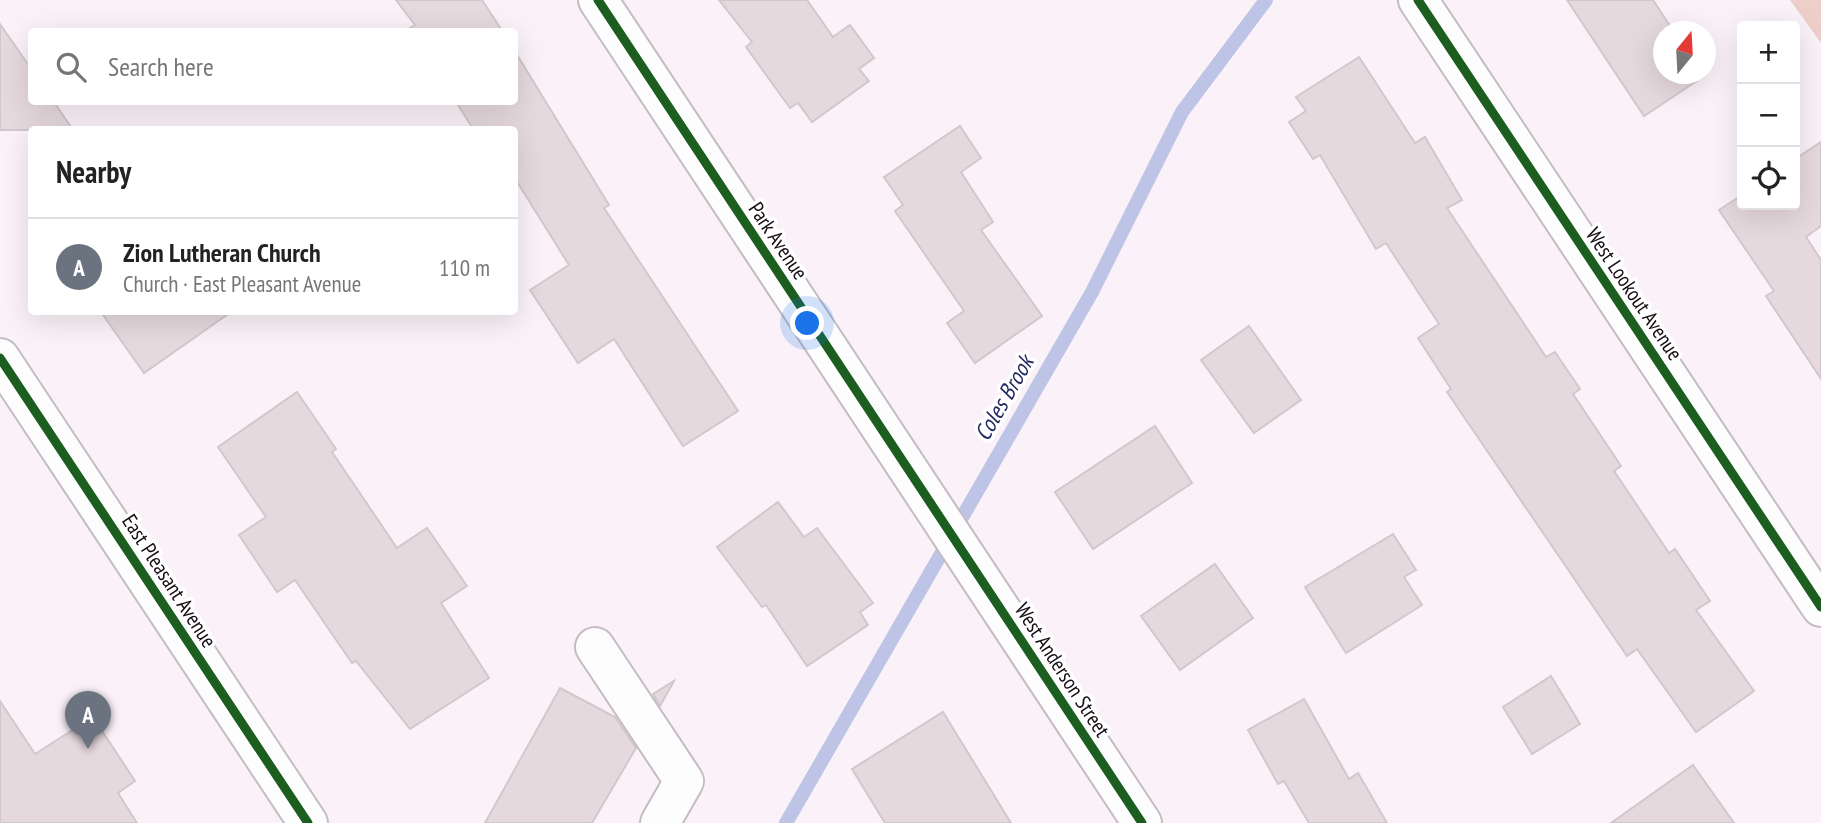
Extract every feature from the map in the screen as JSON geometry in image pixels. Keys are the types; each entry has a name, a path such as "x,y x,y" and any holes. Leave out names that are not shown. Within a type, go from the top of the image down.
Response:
{"street":[{"name":"Park Avenue","path":"598,0 953,536"},
{"name":"West Lookout Avenue","path":"1418,0 1821,607"},
{"name":"East Pleasant Avenue","path":"0,358 308,823"},
{"name":"West Anderson Street","path":"953,536 1142,823"},
{"path":"595,647 684,782 660,823"}],"shaded area":[{"path":"1790,0 1821,0 1821,43"}],"building":[{"path":"396,0 482,0 500,28 410,28 415,25"},
{"path":"719,0 807,0 833,37 850,25 874,58 859,69 869,81 812,122 798,103 790,108 746,47 752,42"},
{"path":"1567,0 1653,0 1667,21 1653,21 1653,84 1692,84 1644,116"},
{"path":"0,24 28,64 28,105 56,105 70,126 28,126 28,130 0,130"},
{"path":"518,57 609,205 604,208 738,411 683,446 614,339 578,363 530,290 569,265 518,183 518,126 471,126 458,105 518,105"},
{"path":"1359,57 1415,143 1425,137 1462,200 1447,208 1546,357 1555,352 1580,389 1573,394 1621,466 1614,471 1669,553 1675,549 1710,601 1696,610 1754,691 1696,732 1637,649 1627,656 1447,392 1451,389 1418,338 1439,324 1386,243 1376,249 1320,155 1313,159 1289,122 1306,111 1296,97"},
{"path":"960,126 981,158 961,172 993,222 981,230 1042,316 975,363 947,323 964,311 895,211 903,205 884,177"},
{"path":"1821,142 1821,226 1806,237 1821,260 1821,379 1766,296 1774,291 1719,210 1737,198 1737,210 1800,210 1800,156"},
{"path":"103,315 227,315 144,373"},
{"path":"1249,326 1301,400 1254,433 1201,360"},
{"path":"297,392 336,449 332,452 397,548 427,528 467,586 441,603 489,678 410,729 356,661 352,663 295,580 277,592 239,535 266,517 218,447"},
{"path":"1155,426 1192,483 1093,549 1055,492"},
{"path":"778,502 804,537 817,528 873,603 860,612 868,625 807,666 766,605 762,607 717,547"},
{"path":"1393,534 1416,570 1404,577 1422,605 1346,653 1305,587"},
{"path":"1215,564 1253,618 1180,670 1141,616"},
{"path":"1551,676 1580,724 1532,754 1503,707"},
{"path":"674,681 660,706 653,694"},
{"path":"560,688 615,717 636,748 592,823 485,823"},
{"path":"1304,699 1349,779 1358,773 1387,823 1309,823 1284,781 1278,784 1248,730"},
{"path":"0,701 35,754 93,717 135,781 118,793 137,823 0,823"},
{"path":"943,712 1011,823 885,823 852,769"},
{"path":"1693,765 1734,823 1611,823"}],"waterway":[{"name":"Coles Brook","path":"786,823 1092,292 1182,112 1266,0"}],"cycle path":[{"path":"598,0 1142,823"},
{"path":"1418,0 1821,607"},
{"path":"0,358 308,823"}],"place":[{"name":"Zion Lutheran Church","path":"88,749"}]}
